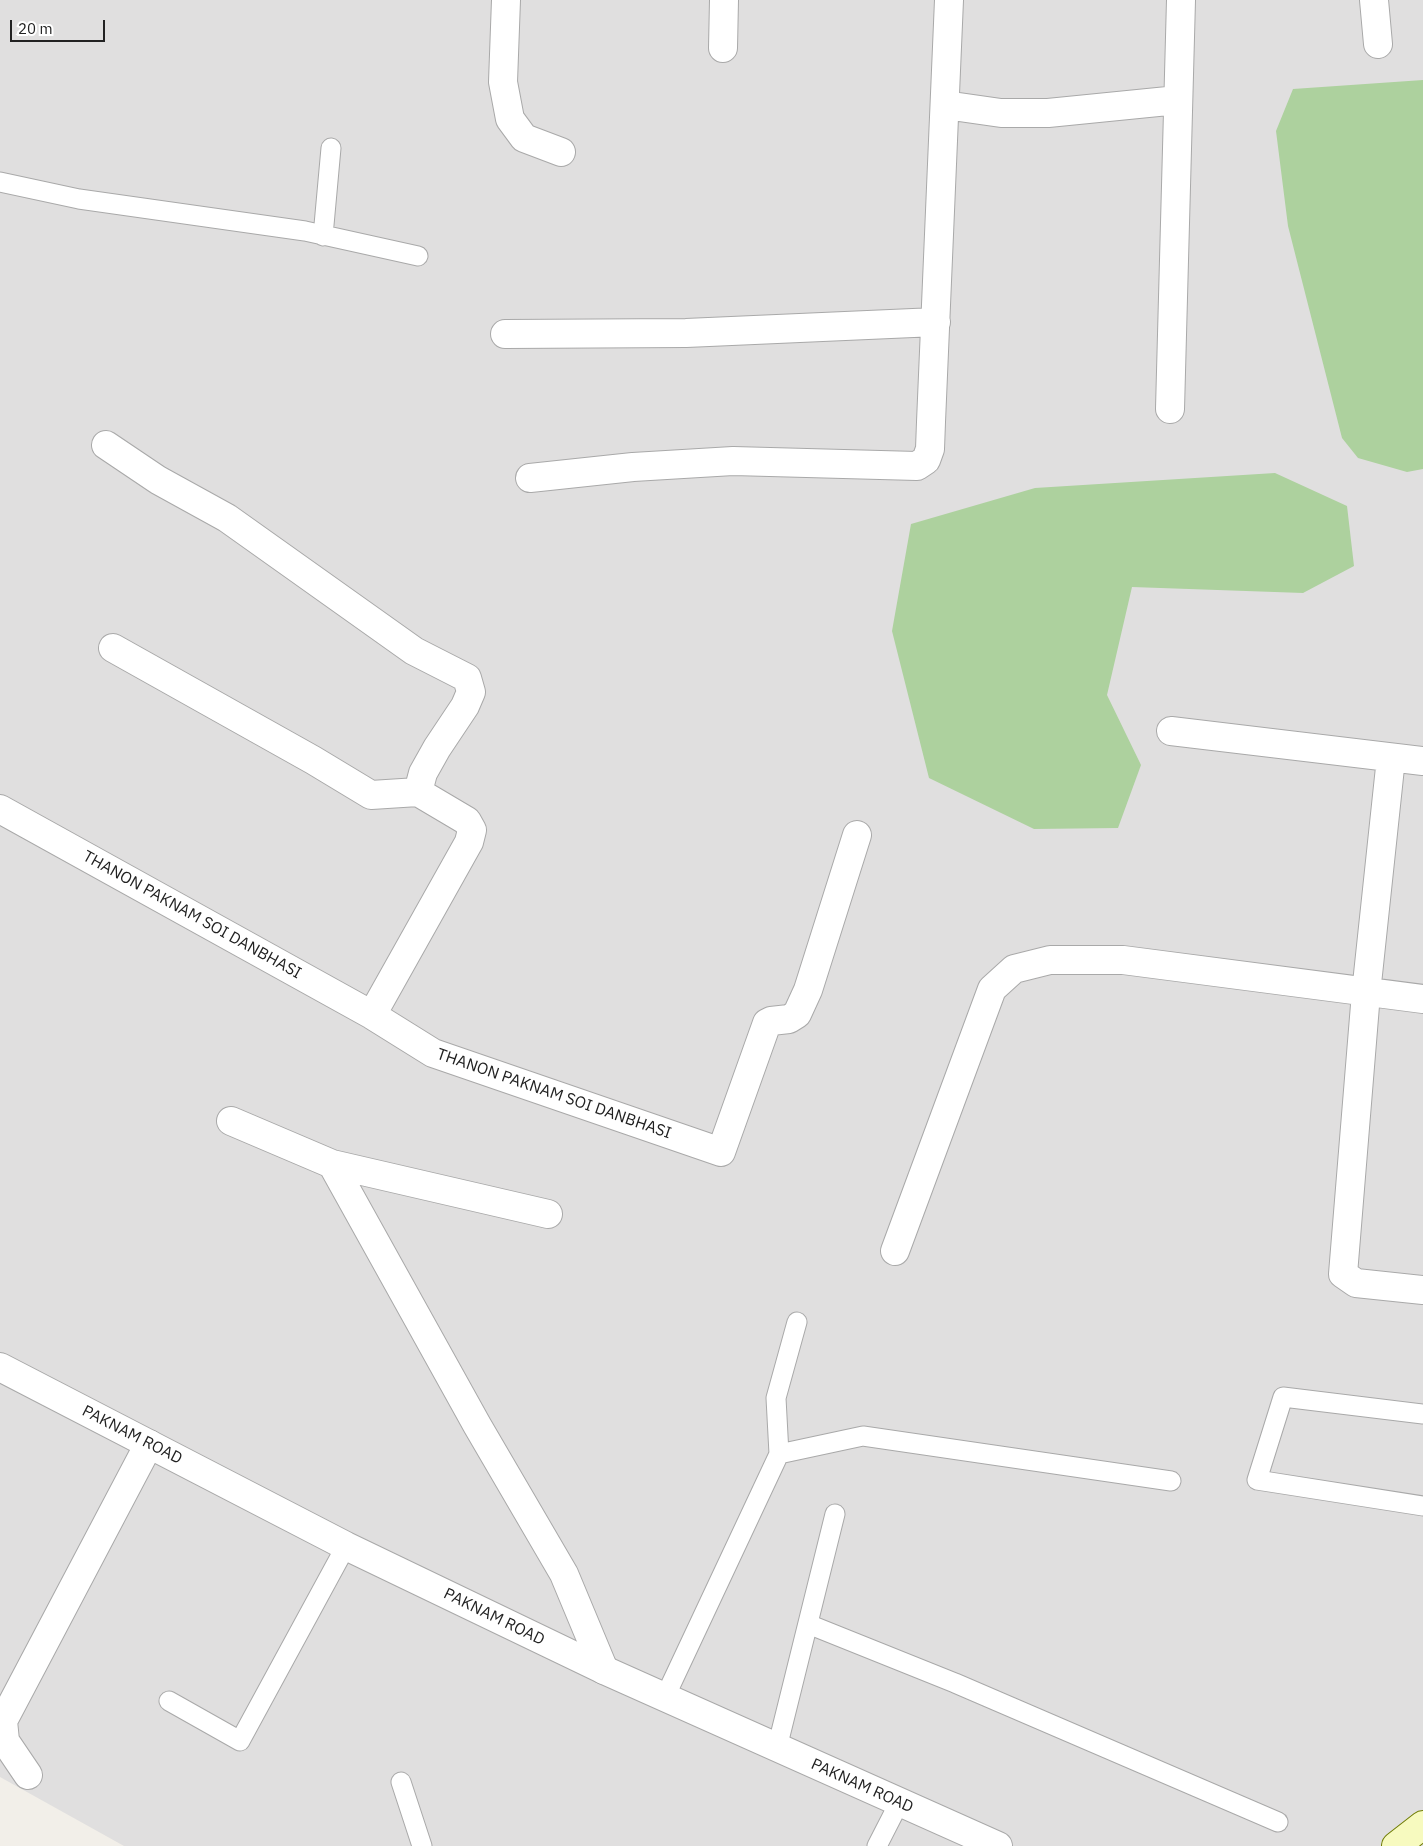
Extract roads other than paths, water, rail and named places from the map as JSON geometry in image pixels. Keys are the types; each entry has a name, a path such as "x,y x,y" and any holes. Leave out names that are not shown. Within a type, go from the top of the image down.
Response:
{"main road":[{"path":"1396,1846 1423,1825"}],"street":[{"path":"506,0 503,82 510,119 524,138 561,152"},
{"path":"723,48 724,0"},
{"path":"530,478 633,467 733,461 917,466 926,460 930,450 949,0"},
{"path":"1170,409 1181,0"},
{"path":"1374,0 1378,44"},
{"path":"945,105 1001,113 1048,113 1178,100"},
{"path":"505,334 686,333 936,322"},
{"path":"106,445 158,480 227,518 414,651 467,678 471,692 466,706 437,748 424,773 418,792"},
{"path":"113,648 313,760 371,795 418,792 467,821 472,830 469,842 372,1015"},
{"path":"1171,731 1423,761"},
{"path":"1391,758 1366,993 1343,1274 1356,1283 1423,1290"},
{"name":"THANON PAKNAM SOI DANBHASI","path":"0,809 372,1015 433,1053 721,1152 767,1024 771,1021 789,1019 796,1014 808,990 858,835"},
{"path":"895,1251 992,989 1014,969 1050,960 1123,960 1423,999"},
{"path":"231,1121 332,1164 548,1214"},
{"path":"332,1164 477,1425 564,1574 604,1670"},
{"name":"PAKNAM ROAD","path":"0,1367 346,1546 604,1670 998,1846"},
{"path":"28,1775 5,1741 3,1721 148,1444"}],"lane":[{"path":"323,236 332,148"},
{"path":"0,182 79,199 323,236 418,256"},
{"path":"665,1696 779,1454 776,1398 797,1322"},
{"path":"1423,1414 1283,1397 1257,1480 1423,1506"},
{"path":"779,1454 863,1436 1171,1481"},
{"path":"777,1748 836,1514"},
{"path":"169,1701 240,1741 346,1546"},
{"path":"808,1624 955,1683 1278,1822"},
{"path":"401,1782 422,1846"},
{"path":"877,1846 899,1803"}]}
